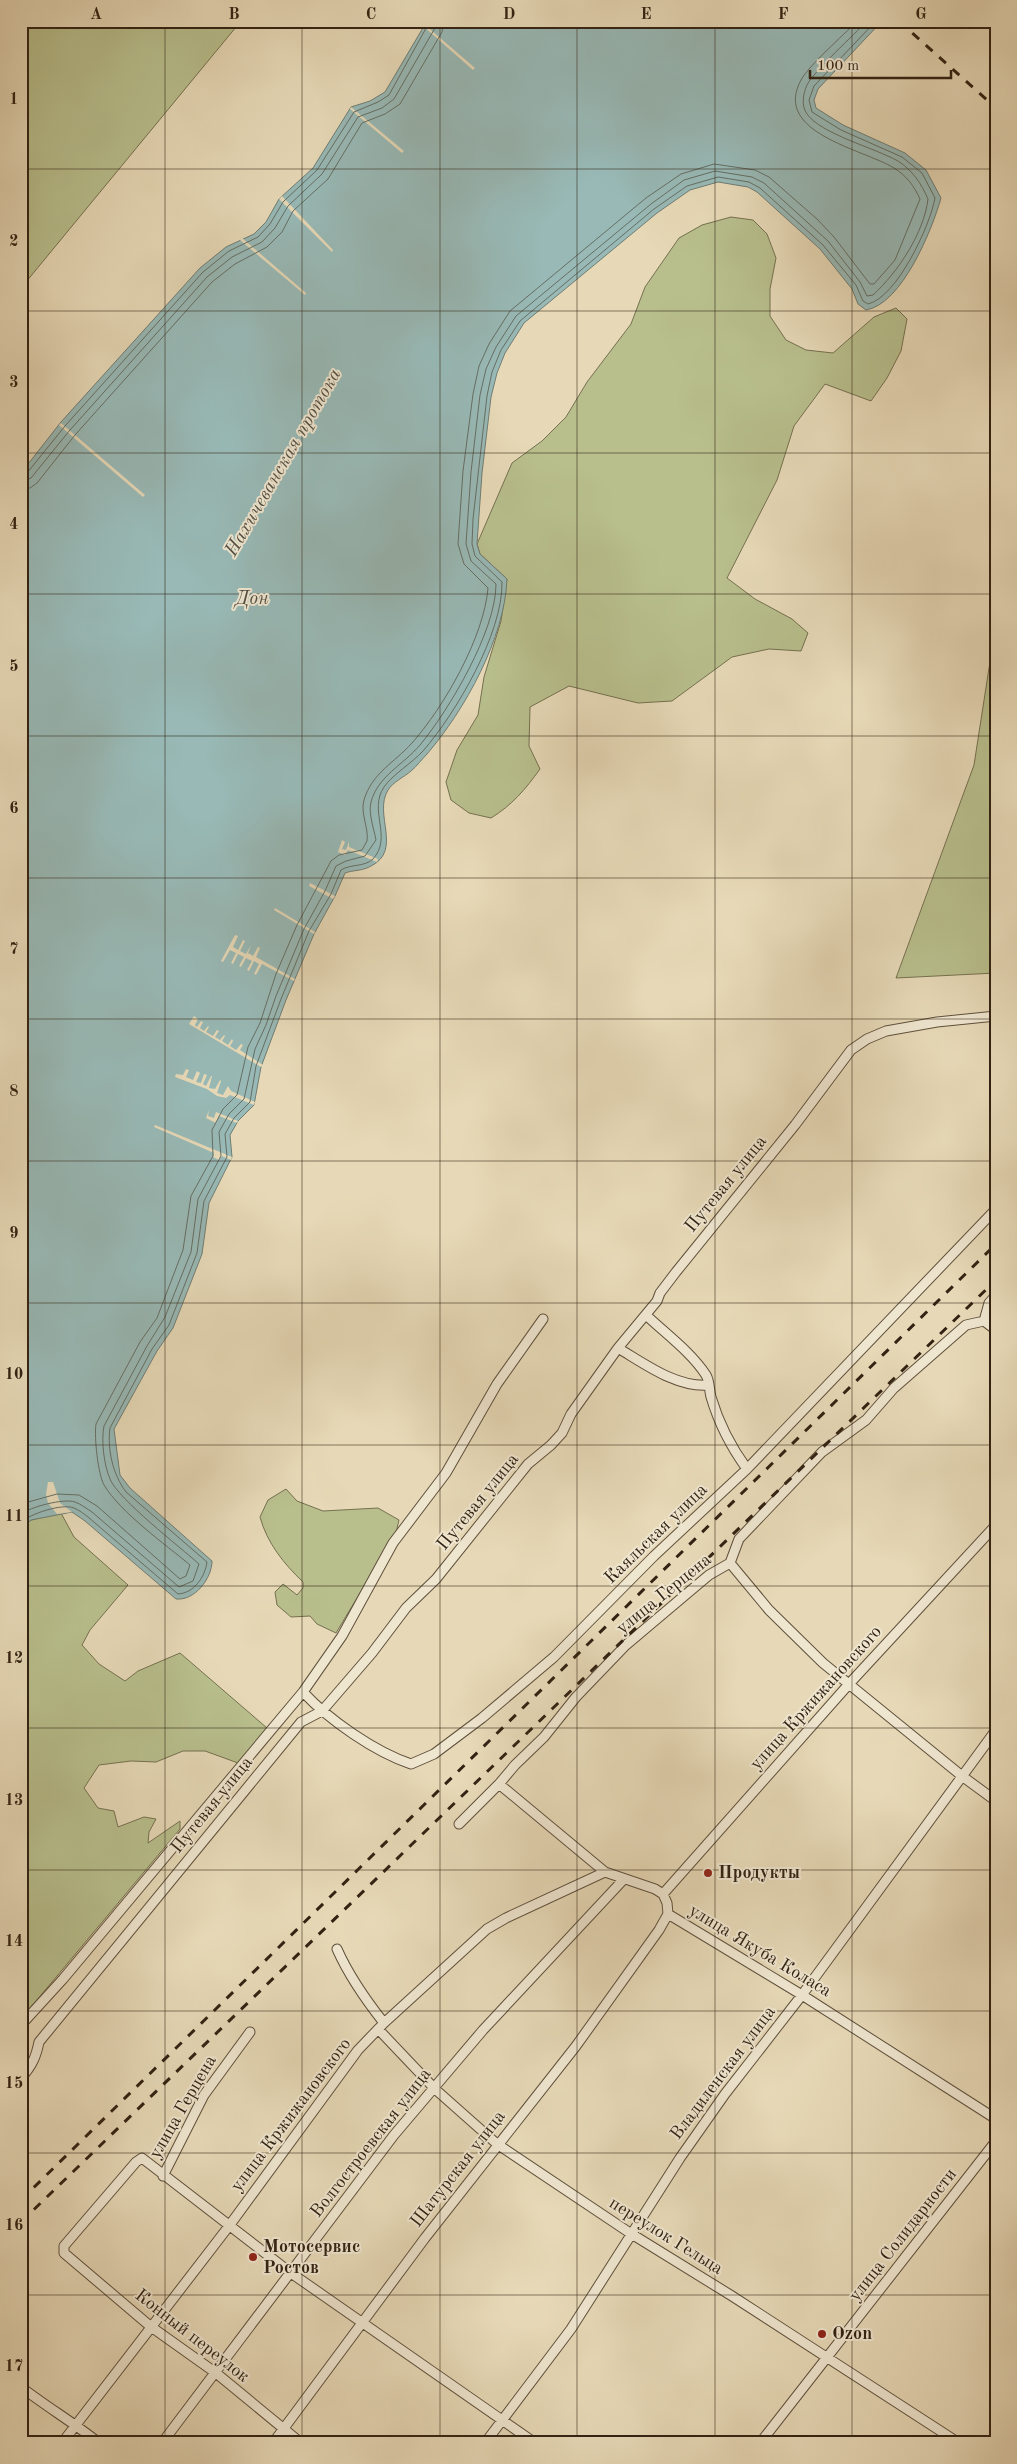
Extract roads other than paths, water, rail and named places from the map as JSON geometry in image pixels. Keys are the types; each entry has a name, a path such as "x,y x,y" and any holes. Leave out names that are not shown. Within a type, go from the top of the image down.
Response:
{"street":[{"name":"Путевая улица","path":"21,2078 32,2066 37,2055 38,2042 301,1722 322,1711 372,1653 406,1608 436,1579 528,1464 552,1445 562,1433 571,1414 618,1348 646,1315 676,1272 795,1125 851,1050 867,1039 886,1031 937,1022 996,1016"},
{"name":"Каяльская улица","path":"303,1692 322,1711 387,1756 411,1764 434,1754 482,1718 554,1657 654,1556 747,1469 996,1209"},
{"path":"996,1295 989,1303 984,1321 996,1330"},
{"path":"646,1315 695,1361 707,1377 710,1395 722,1426 732,1448 747,1469"},
{"name":"Путевая улица","path":"21,2025 63,1979 303,1692 342,1636 393,1543 446,1473 498,1384 543,1319"},
{"name":"улица Герцена","path":"458,1824 499,1784 515,1764 544,1737 576,1697 626,1645 709,1574 730,1563 739,1539 822,1452 866,1420 894,1388 966,1325 984,1321"},
{"path":"618,1348 656,1370 695,1386 709,1384"},
{"name":"улица Кржижановского","path":"663,1894 849,1684 996,1525"},
{"path":"730,1563 769,1610 823,1663 962,1776 996,1801"},
{"name":"Владиленская улица","path":"486,2443 502,2418 571,2329 630,2233 725,2094 802,1995 996,1730"},
{"path":"499,1784 605,1872 655,1889 663,1894"},
{"name":"улица Кржижановского","path":"62,2443 150,2326 229,2226 358,2050 381,2026 487,1929 506,1918 605,1872"},
{"name":"Волгостроевская улица","path":"162,2443 394,2135 483,2030 624,1879"},
{"name":"улица Якуба Коласа","path":"663,1894 667,1902 668,1914 802,1995 996,2119"},
{"name":"Шатурская улица","path":"273,2443 497,2144 576,2046 659,1930 668,1914"},
{"name":"переулок Гельца","path":"337,1949 346,1971 381,2026 434,2089 497,2144 630,2233 959,2443"},
{"name":"улица Герцена","path":"64,2253 64,2246 136,2162 142,2158 162,2176 204,2096 250,2032"},
{"name":"улица Солидарности","path":"760,2443 996,2142"},
{"path":"162,2176 362,2324 536,2443"},
{"name":"Конный переулок","path":"64,2253 150,2326 216,2373 301,2443"},
{"path":"21,2387 60,2416 76,2424 100,2443"}],"water":[{"name":"Дон","path":"427,21 882,21 818,89 814,100 816,108 843,125 905,153 926,170 941,198 931,228 914,264 892,294 879,305 866,310 858,304 852,289 820,249 757,192 748,187 718,182 690,190 657,213 524,323 505,353 497,373 491,397 482,473 477,544 480,554 507,579 505,601 491,648 468,695 441,736 415,767 388,790 384,800 385,851 380,859 368,868 345,873 335,896 314,934 286,1000 261,1067 254,1105 238,1121 230,1135 232,1157 209,1203 202,1254 173,1328 157,1351 114,1429 120,1475 130,1488 212,1561 209,1574 201,1587 190,1596 176,1599 72,1512 31,1520 21,1529 21,473 61,422 200,268 226,247 254,234 266,222 279,199 313,168 351,107 370,101 385,92"}],"railway":[{"path":"899,21 996,108"},
{"path":"21,2200 996,1244"},
{"path":"21,2222 996,1280"}],"place":[{"name":"Продукты","path":"708,1873"},
{"name":"Мотосервис Ростов","path":"253,2257"},
{"name":"Ozon","path":"822,2334"}],"water label":[{"name":"Нахичеванская протока","path":"284,463"}]}
